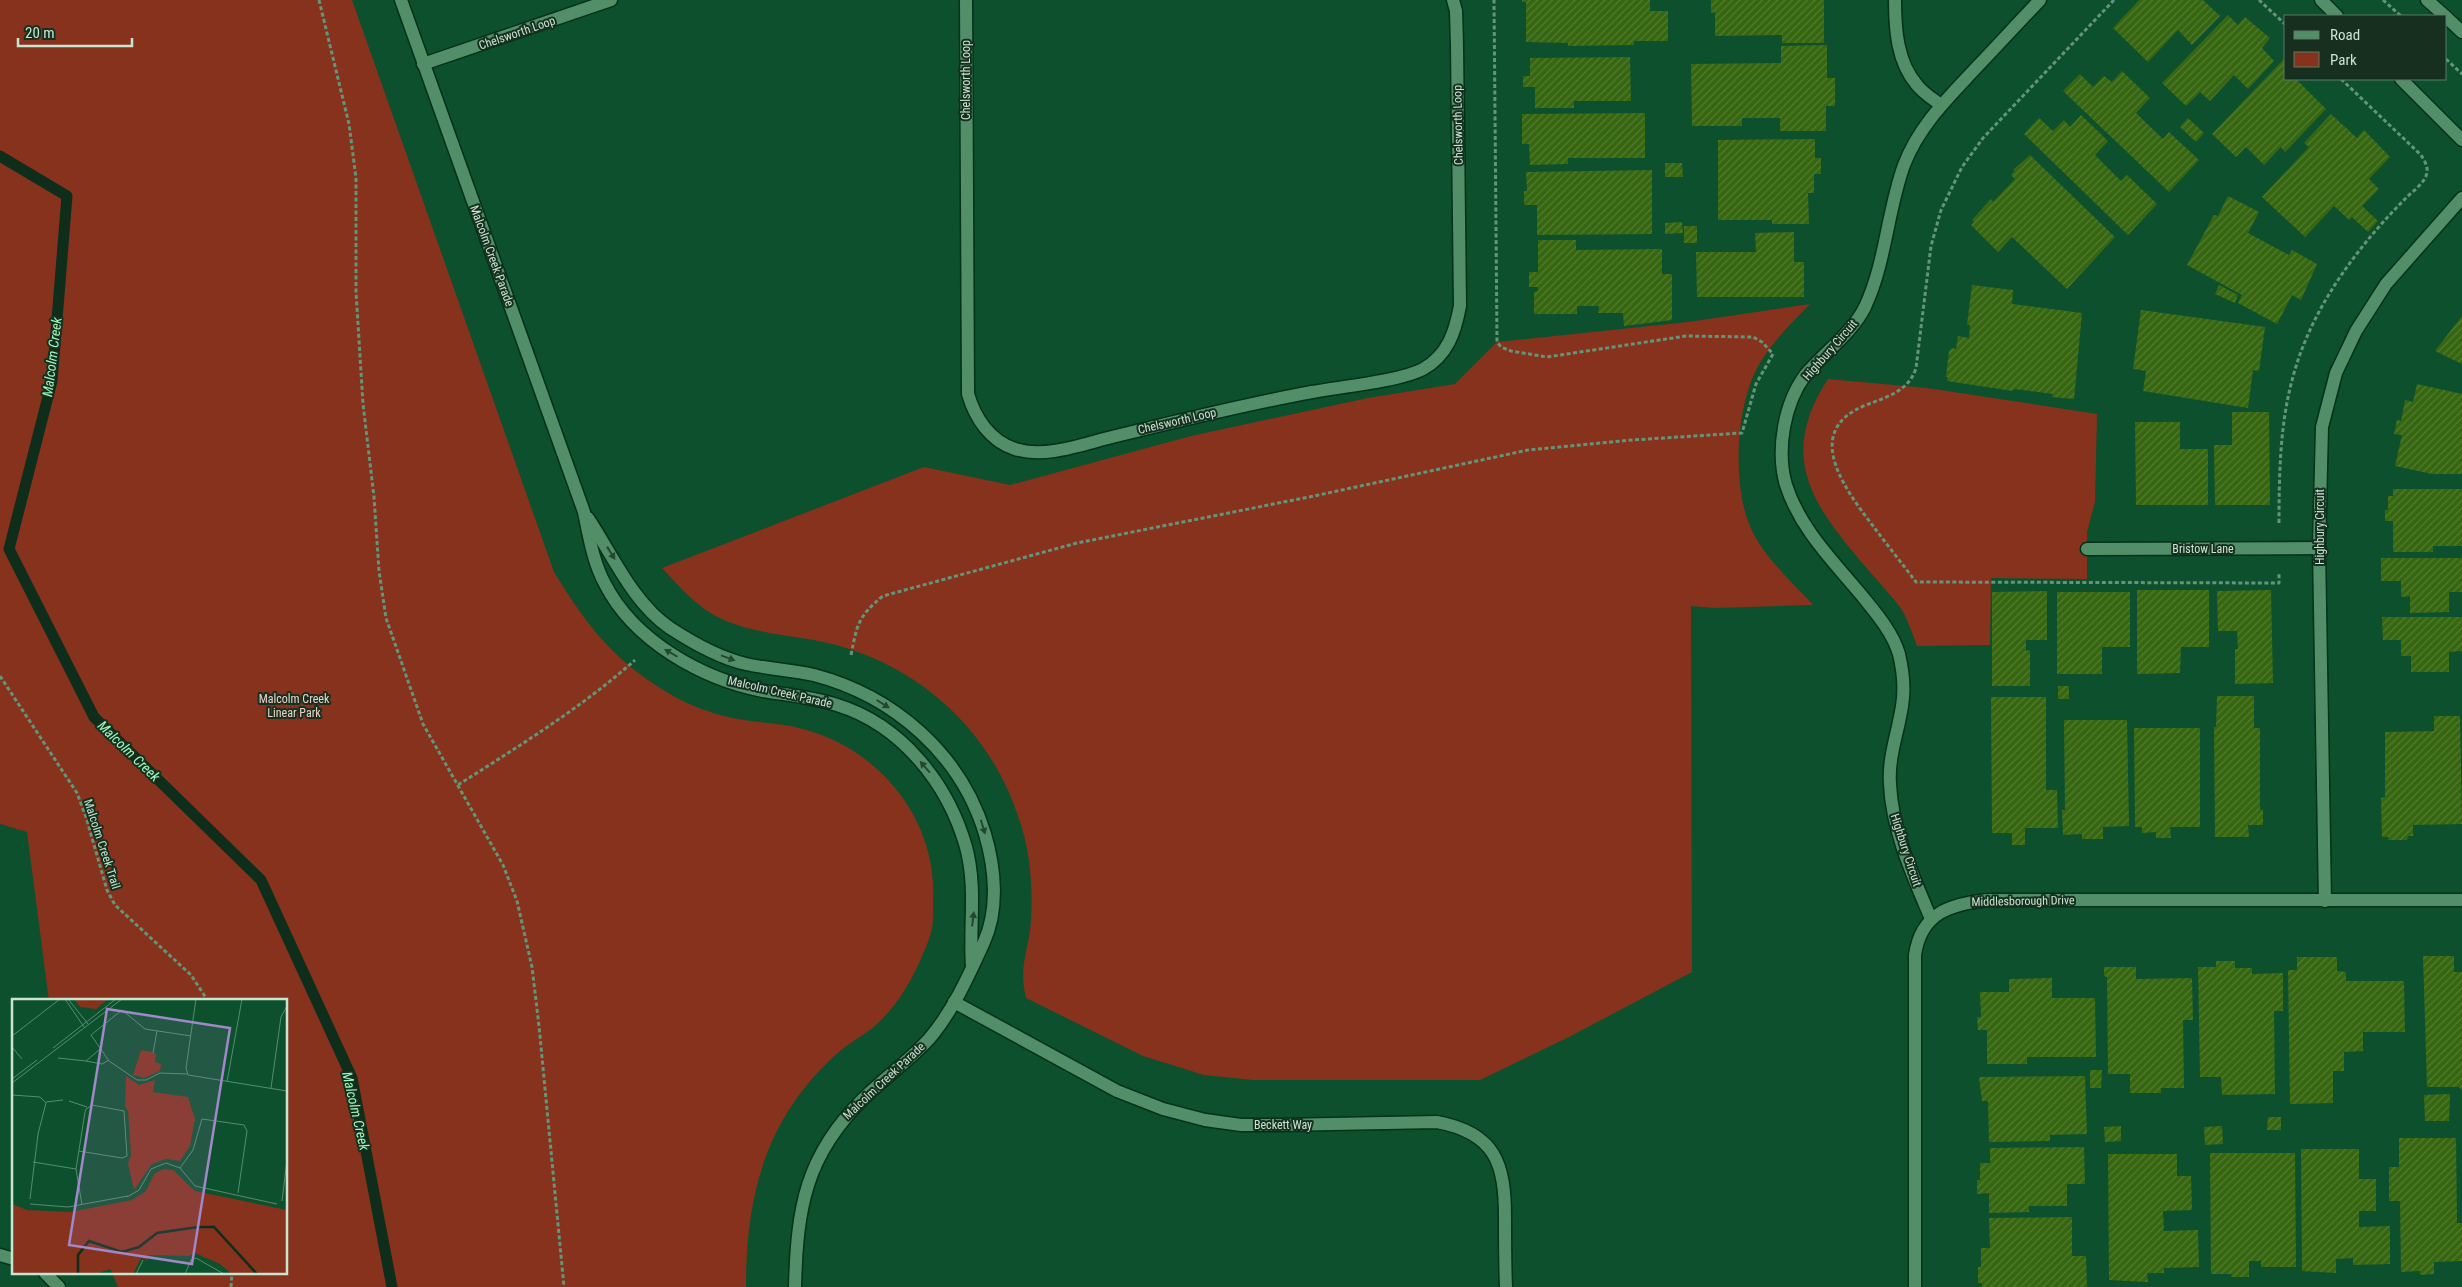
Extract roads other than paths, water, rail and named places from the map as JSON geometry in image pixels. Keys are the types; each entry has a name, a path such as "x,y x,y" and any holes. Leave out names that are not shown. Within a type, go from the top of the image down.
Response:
{"street":[{"name":"Malcolm Creek Parade","path":"401,0 584,512 594,554 605,584 620,608 654,643 692,665 728,682 762,690 805,696 839,705 868,719 899,739 928,770 951,806 966,847 973,881 974,910 970,938 972,967"},
{"name":"Chelsworth Loop","path":"423,64 611,0"},
{"name":"Chelsworth Loop","path":"966,0 968,394 973,410 985,429 1000,442 1015,449 1036,452 1062,449 1264,402 1422,370 1436,360 1448,347 1456,329 1460,306 1457,46 1456,11 1453,0"},
{"path":"1895,0 1897,38 1905,67 1917,86 1941,105"},
{"name":"Highbury Circuit","path":"1931,919 1908,863 1894,820 1890,783 1892,745 1903,705 1903,678 1898,651 1880,618 1817,542 1798,513 1786,483 1782,454 1786,421 1793,398 1805,376 1846,332 1863,310 1878,278 1903,167 1915,140 1941,105 2039,0"},
{"path":"2321,0 2336,15"},
{"path":"2427,0 2443,15"},
{"path":"2447,19 2462,32"},
{"path":"2403,80 2462,140"},
{"name":"Highbury Circuit","path":"2325,901 2319,548 2322,427 2336,373 2356,331 2386,284 2462,198"},
{"name":"Malcolm Creek Parade","path":"584,512 637,595 667,626 708,650 745,664 813,675 869,696 902,716 934,744 961,780 979,814 991,855 994,891 990,928 954,1002 930,1038 839,1123 820,1154 806,1189 797,1232 795,1287"},
{"name":"Bristow Lane","path":"2088,549 2319,548"},
{"name":"Middlesborough Drive","path":"1931,919 1945,910 1963,903 1988,900 2462,900"},
{"path":"1915,1287 1915,955 1922,931 1931,919"},
{"name":"Beckett Way","path":"954,1002 1117,1091 1163,1109 1205,1120 1241,1125 1437,1122 1458,1126 1489,1147 1503,1174 1506,1287"},
{"path":"0,1254 12,1258"},
{"path":"46,1274 59,1287"}],"waterway":[{"name":"Malcolm Creek","path":"0,156 67,196 52,381 9,549 94,717 261,880 352,1078 392,1287"}],"park label":[{"name":"Malcolm Creek Linear Park","path":"294,706"}]}
